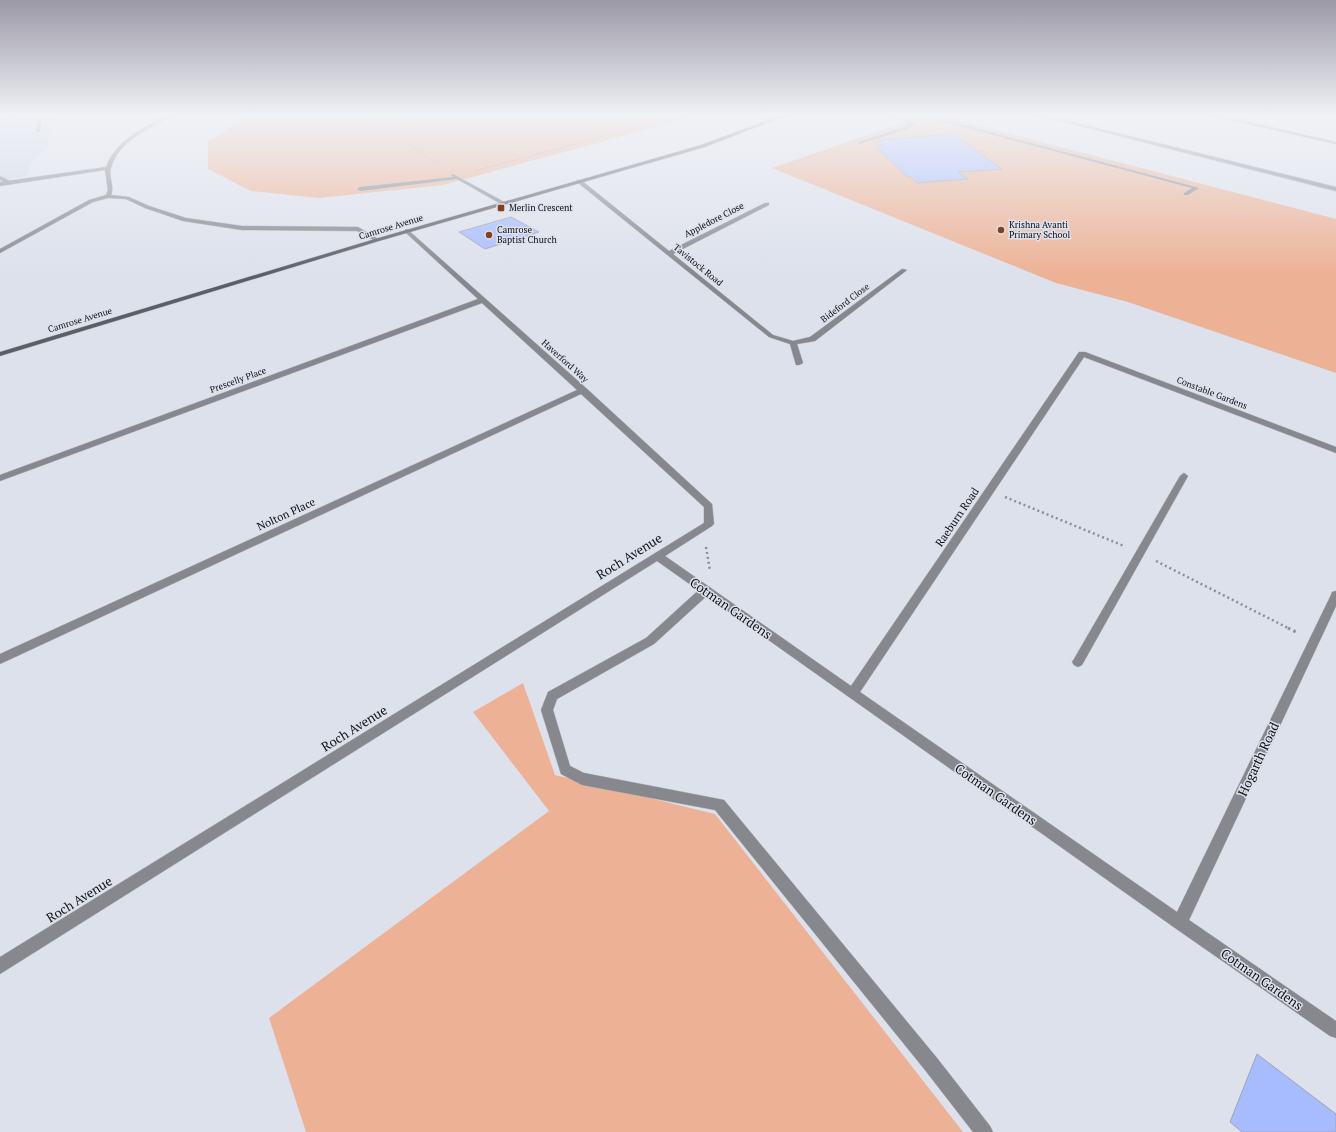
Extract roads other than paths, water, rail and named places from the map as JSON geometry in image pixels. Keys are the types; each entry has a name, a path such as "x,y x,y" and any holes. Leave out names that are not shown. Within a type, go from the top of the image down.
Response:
{"street":[{"path":"0,184 108,168 108,178 112,190 108,196"},
{"name":"Camrose Avenue","path":"0,354 407,231 628,168"},
{"path":"1119,168 1196,188 1186,194"},
{"path":"1250,168 1336,189"},
{"path":"360,189 454,176 503,203"},
{"path":"0,178 8,182"},
{"name":"Tavistock Road","path":"579,182 771,336 793,343"},
{"path":"0,251 91,201 108,196 127,198 147,207 185,220 242,228 358,229 377,240"},
{"name":"Appledore Close","path":"669,253 767,204"},
{"name":"Haverford Way","path":"407,231 709,506 709,524 703,528"},
{"name":"Bideford Close","path":"793,343 812,339 904,270"},
{"name":"Prescelly Place","path":"0,478 483,300"},
{"path":"793,343 799,363"},
{"name":"Constable Gardens","path":"1082,354 1336,450"},
{"name":"Raeburn Road","path":"853,693 1082,354"},
{"name":"Nolton Place","path":"0,659 583,390"},
{"path":"1078,662 1184,476"},
{"name":"Roch Avenue","path":"0,966 703,528"},
{"name":"Cotman Gardens","path":"657,556 1180,923 1336,1030"},
{"path":"710,593 650,641 552,696 547,710 565,770 582,778 719,804 931,1064 984,1132"},
{"name":"Hogarth Road","path":"1180,923 1336,595"}],"place":[{"name":"Merlin Crescent","path":"501,208"},
{"name":"Krishna Avanti Primary School","path":"1001,230"},
{"name":"Camrose Baptist Church","path":"489,235"}]}
